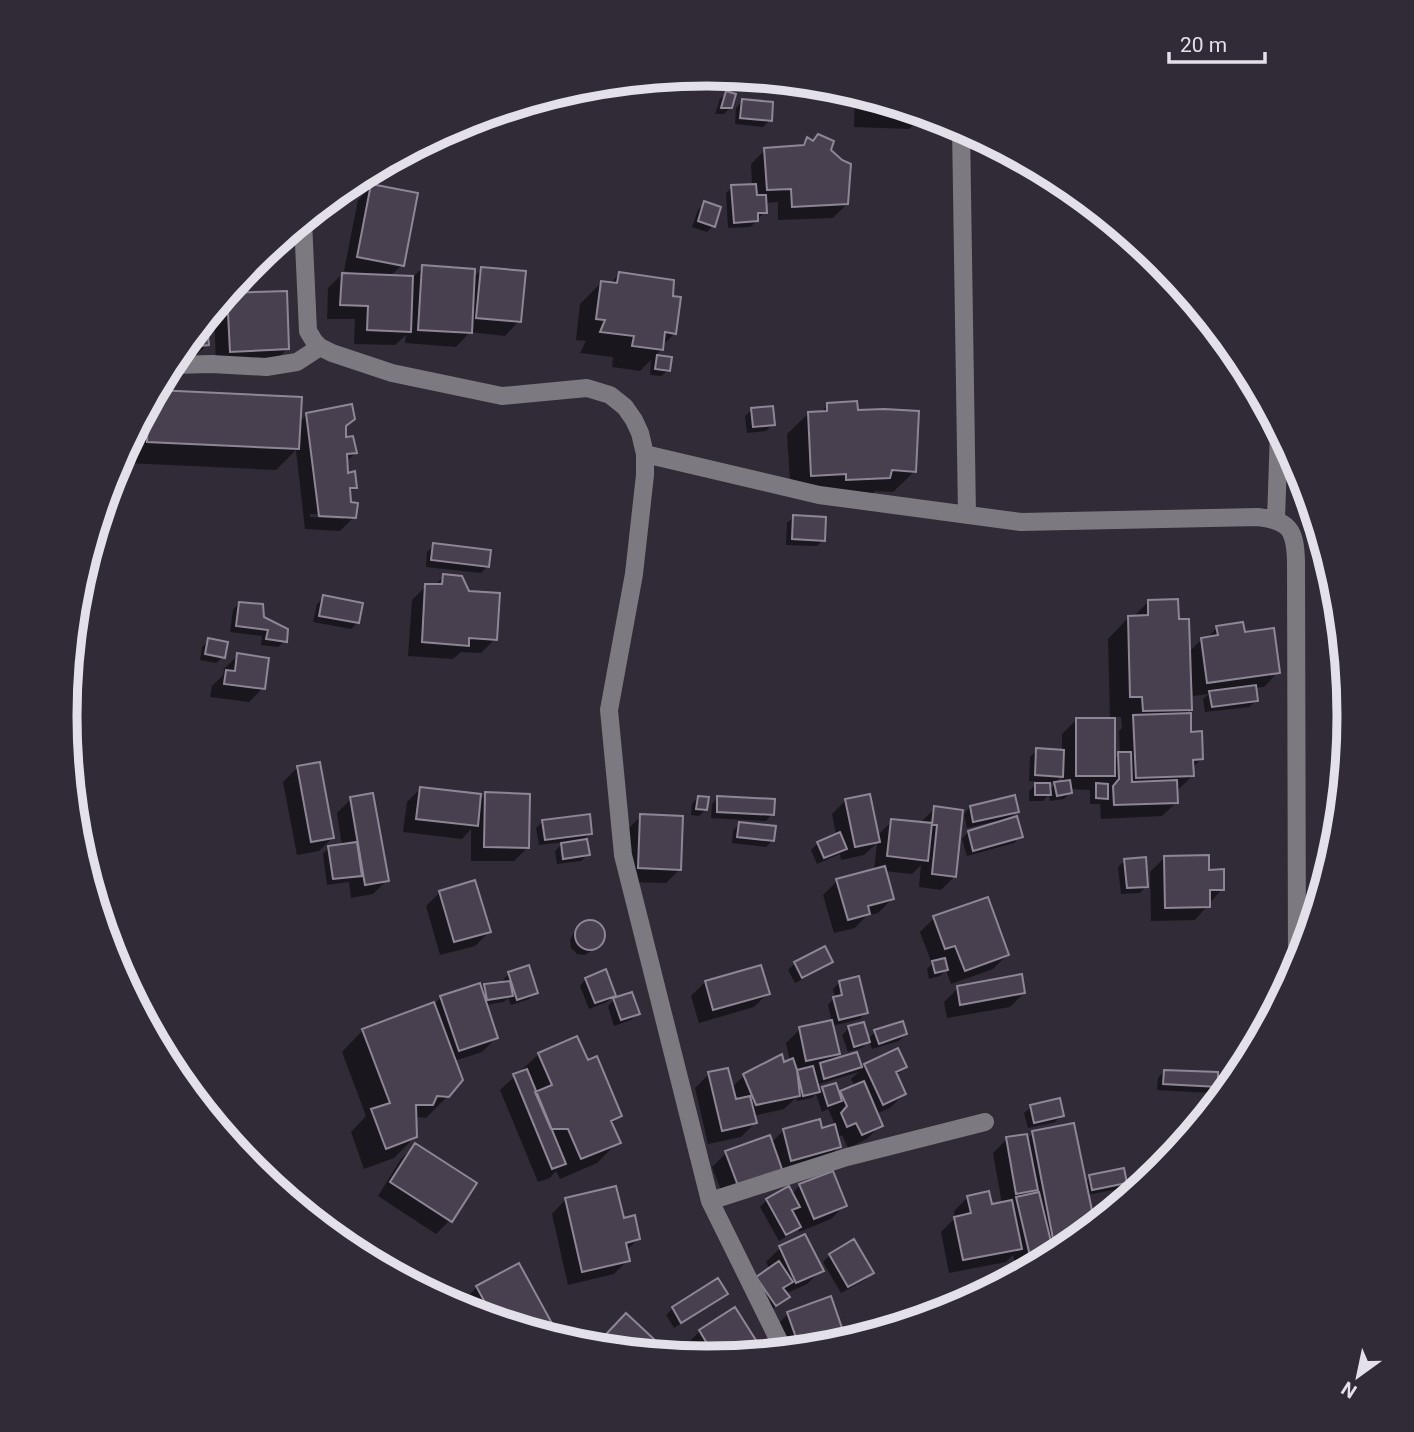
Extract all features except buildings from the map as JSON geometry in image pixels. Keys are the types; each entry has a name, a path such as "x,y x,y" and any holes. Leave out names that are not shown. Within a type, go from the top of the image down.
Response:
{"street":[{"path":"961,140 967,515"},
{"path":"304,232 308,331 320,346 332,353 392,373 502,396 587,388 610,395 625,407 640,433 645,454 645,475 634,574 609,710 622,855 710,1201 780,1342"},
{"path":"184,365 266,367 297,362 320,346"},
{"path":"1276,519 1278,451"},
{"path":"645,454 819,495 1021,523 1258,516 1276,519 1288,528 1295,540 1297,937"},
{"path":"710,1201 847,1157 985,1122"}]}
